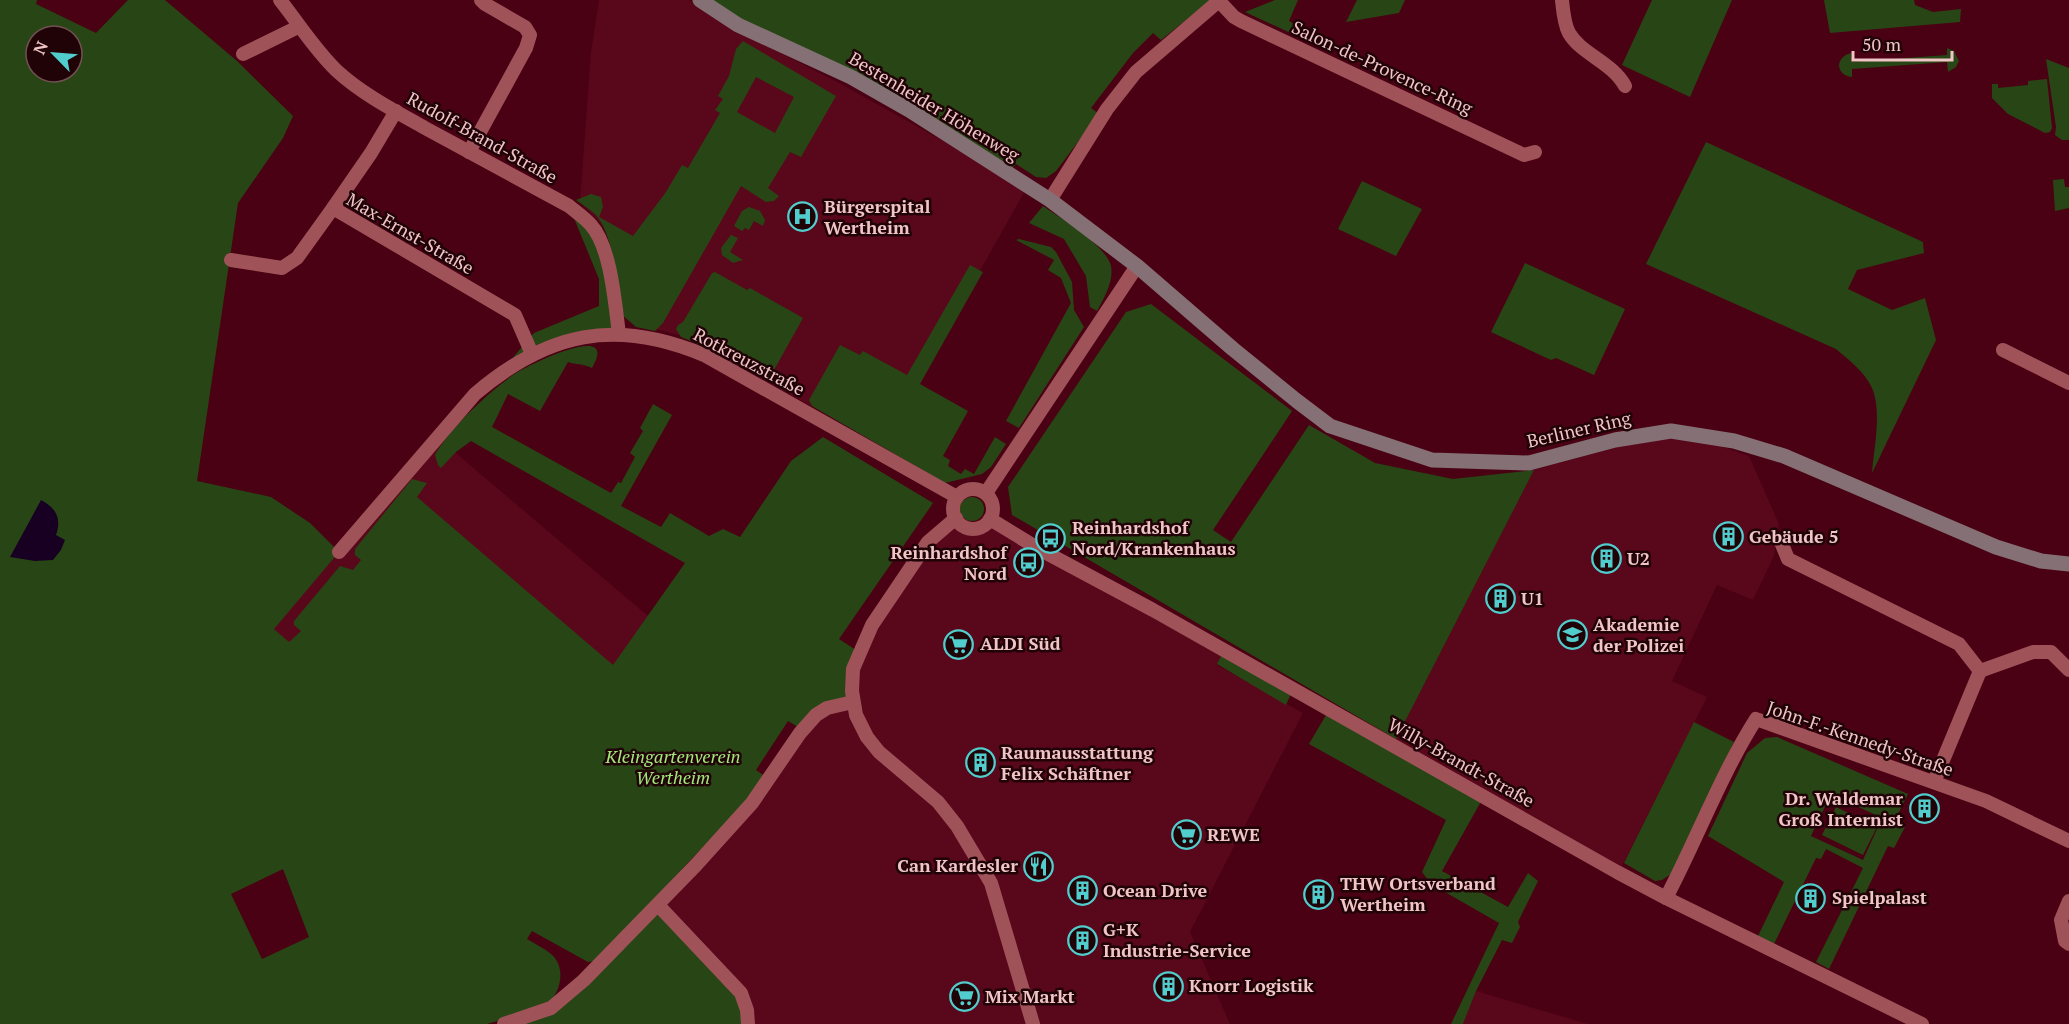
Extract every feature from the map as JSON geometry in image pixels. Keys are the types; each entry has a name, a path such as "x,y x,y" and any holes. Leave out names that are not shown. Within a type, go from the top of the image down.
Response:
{"street":[{"path":"469,152 526,48 530,35 525,27 481,0"},
{"name":"Bestenheider Höhenweg","path":"700,0 738,25 850,77 909,110 1050,200 1137,266"},
{"name":"Salon-de-Provence-Ring","path":"1050,200 1107,109 1136,72 1220,0 1234,17 1316,57 1524,155 1535,152"},
{"path":"1562,0 1569,33 1580,45 1618,74 1625,86"},
{"name":"Rudolf-Brand-Straße","path":"286,2 298,27 339,73 396,111 569,206 592,226 605,252 612,282 619,334"},
{"path":"243,54 298,27"},
{"path":"333,208 371,153 396,111"},
{"name":"Max-Ernst-Straße","path":"231,260 282,268 297,258 333,208 515,315 532,354"},
{"path":"986,493 1137,266"},
{"name":"Berliner Ring","path":"1137,266 1233,349 1330,426 1432,460 1529,462 1615,440 1671,431 1734,441 1784,456 1996,547 2041,561 2069,564"},
{"name":"Rotkreuzstraße","path":"339,552 475,394 497,376 532,354 551,346 576,339 619,334 666,341 704,355 957,497"},
{"path":"2003,350 2069,383"},
{"path":"969,489 977,489 986,493 993,506 990,519 981,527 971,529 961,525 956,518 953,506 957,497 969,489"},
{"path":"956,518 928,542 872,625 853,669 853,702 856,715 873,745 938,802 957,826 973,852 995,895 1033,1024"},
{"name":"Willy-Brandt-Straße","path":"990,519 1029,543 1153,610 1666,898 1922,1024"},
{"path":"1781,542 1788,559 1959,644 1980,671"},
{"path":"1934,782 1980,671 2033,652 2051,652 2069,670"},
{"path":"504,1024 551,1008 584,980 658,905 752,803 800,733 816,715 827,708 853,702"},
{"name":"John-F.-Kennedy-Straße","path":"1666,898 1739,746 1756,719 1986,801 2069,841"},
{"path":"2069,901 2061,920 2065,941 2069,944"},
{"path":"658,905 741,993 747,1010 748,1024"}],"shaded area":[{"name":"Bürgerspital Wertheim","path":"599,0 689,0 752,38 839,83 983,163 1025,191 882,444 682,336 632,323 608,231 580,202 591,52"},
{"path":"437,437 674,638 544,807 292,645 273,629"},
{"name":"Akademie der Polizei","path":"1697,438 1749,456 1779,524 1774,556 1753,600 1717,585 1672,681 1707,697 1619,872 1392,746 1534,470 1643,440"},
{"path":"41,500 51,506 58,519 56,535 65,540 61,550 53,560 35,561 10,557"},
{"path":"958,523 971,529 987,523 1224,650 1217,665 1303,713 1190,932 1230,1024 748,1024 658,905 853,669 928,542"},
{"path":"1476,991 1588,1024 1463,1024"}],"green space":[{"name":"Kleingartenverein Wertheim","path":"0,0 37,0 36,4 77,24 24,24 24,84 84,84 84,27 96,33 128,0 165,0 237,61 293,116 283,138 238,203 197,481 271,497 310,523 339,552 274,629 289,642 301,631 294,625 294,621 340,566 353,570 361,560 355,555 355,549 412,479 427,483 417,497 613,665 685,563 471,441 456,452 441,468 435,455 470,412 513,375 551,356 583,346 594,347 597,354 592,368 568,362 540,411 508,394 492,427 611,493 618,482 621,483 635,457 630,453 643,431 640,428 653,404 672,415 621,506 661,527 670,513 709,536 723,529 740,537 791,461 823,437 933,503 839,639 859,652 853,702 827,708 803,730 788,721 756,770 766,777 737,811 595,961 588,962 532,931 527,939 551,954 559,966 560,981 555,995 551,1001 539,1009 487,1024 0,1024","holes":["283,869 309,937 262,959 231,894"]},
{"path":"700,0 1211,0 1161,40 1153,33 1133,53 1091,108 1099,114 1056,171 1046,178 1036,177 1016,164 1008,173"},
{"path":"1275,0 1298,0 1289,21 1298,26 1295,35 1245,12"},
{"path":"1357,0 1405,0 1399,13 1346,22"},
{"path":"1652,0 1732,0 1690,97 1622,65"},
{"path":"1824,0 1914,0 1915,5 1933,12 1961,9 1960,22 1830,33"},
{"path":"743,41 836,96 801,157 790,152 768,188 779,196 774,201 766,202 741,186 663,323 655,331 636,327 621,314 611,247 601,222 595,214 576,200 591,194 601,197 603,207 599,217 633,236 666,192 682,165 688,168 720,113 715,110 723,99 718,96 729,76 736,49","holes":["756,77 794,97 775,133 737,112"]},
{"path":"1947,48 1954,51 1959,61 1956,67 1948,72 1947,62 1852,69 1852,77 1842,73 1839,66 1842,58 1851,53 1852,62 1947,55"},
{"path":"2046,59 2069,68 2069,140 2062,140 2055,135 2056,127"},
{"path":"2047,79 2052,128 2050,132 2045,133 2008,114 1992,98 1992,84 1998,84 1998,88 2028,85 2028,81"},
{"path":"1706,142 1923,242 1924,253 1857,270 1848,289 1892,310 1925,298 1936,340 1872,473 1876,430 1875,397 1869,382 1851,362 1836,349 1646,264"},
{"path":"2064,179 2065,187 2069,187 2069,208 2055,211 2053,180"},
{"path":"1362,181 1422,209 1396,256 1338,229"},
{"path":"569,206 592,226 619,334 576,338 497,376 534,333 599,306 599,279"},
{"path":"1043,206 1092,241 1107,258 1111,266 1111,278 1097,311 1090,307 1086,276 1064,239 1029,223"},
{"path":"749,207 760,211 765,220 763,226 754,221 749,230 745,228 742,231 734,226 742,211"},
{"path":"731,235 738,238 730,252 743,260 733,263 722,255 721,248"},
{"path":"1016,240 1051,247 1056,252 1072,282 1074,310 1084,327 1019,428 1006,421 1071,303 1061,278 1048,270 1054,260"},
{"path":"1525,263 1625,309 1594,375 1556,358 1551,360 1491,332"},
{"path":"970,265 983,272 920,384 968,411 943,456 950,460 948,466 961,474 965,469 974,474 995,437 1006,444 991,467 982,474 945,483 812,406 809,400 840,345 860,355 863,351 907,375"},
{"path":"715,272 747,290 750,288 803,318 774,370 791,381 785,389 681,337 676,329 683,322 712,273"},
{"path":"1151,304 1292,411 1213,530 1231,542 1309,425 1375,463 1453,479 1534,470 1396,739 1012,515 1008,487 1126,312"},
{"path":"967,497 977,497 984,504 984,514 977,521 967,521 960,514 960,504"},
{"path":"1224,650 1293,689 1286,705 1217,664"},
{"path":"1329,710 1483,798 1442,871 1508,907 1528,873 1538,881 1518,922 1520,927 1512,943 1502,940 1476,991 1463,1024 1451,1024 1499,923 1431,884 1422,872 1446,820 1309,744"},
{"path":"1694,722 1734,742 1671,874 1662,880 1655,881 1624,863"},
{"path":"1777,737 1908,794 1895,820 1905,827 1894,848 1888,846 1829,969 1816,962 1863,868 1826,849 1821,859 1816,858 1774,944 1758,936 1784,882 1708,836 1747,753 1765,738","holes":["1831,794 1882,818 1863,860 1811,836"]},
{"path":"1836,807 1877,827 1863,855 1822,835"},
{"path":"655,909 741,993 748,1024 504,1024 551,1008"}],"place":[{"name":"Bürgerspital Wertheim","path":"803,217"},
{"name":"Gebäude 5","path":"1728,537"},
{"name":"Reinhardshof Nord/Krankenhaus","path":"1051,538"},
{"name":"U2","path":"1606,559"},
{"name":"Reinhardshof Nord","path":"1028,563"},
{"name":"U1","path":"1500,599"},
{"name":"Akademie der Polizei","path":"1572,635"},
{"name":"ALDI Süd","path":"959,644"},
{"name":"Raumausstattung Felix Schäftner","path":"980,763"},
{"name":"Dr. Waldemar Groß Internist","path":"1924,809"},
{"name":"REWE","path":"1186,835"},
{"name":"Can Kardesler","path":"1039,866"},
{"name":"Ocean Drive","path":"1082,891"},
{"name":"THW Ortsverband Wertheim","path":"1319,894"},
{"name":"Spielpalast","path":"1811,898"},
{"name":"G+K Industrie-Service","path":"1082,940"},
{"name":"Knorr Logistik","path":"1168,986"},
{"name":"Mix Markt","path":"964,997"}]}
